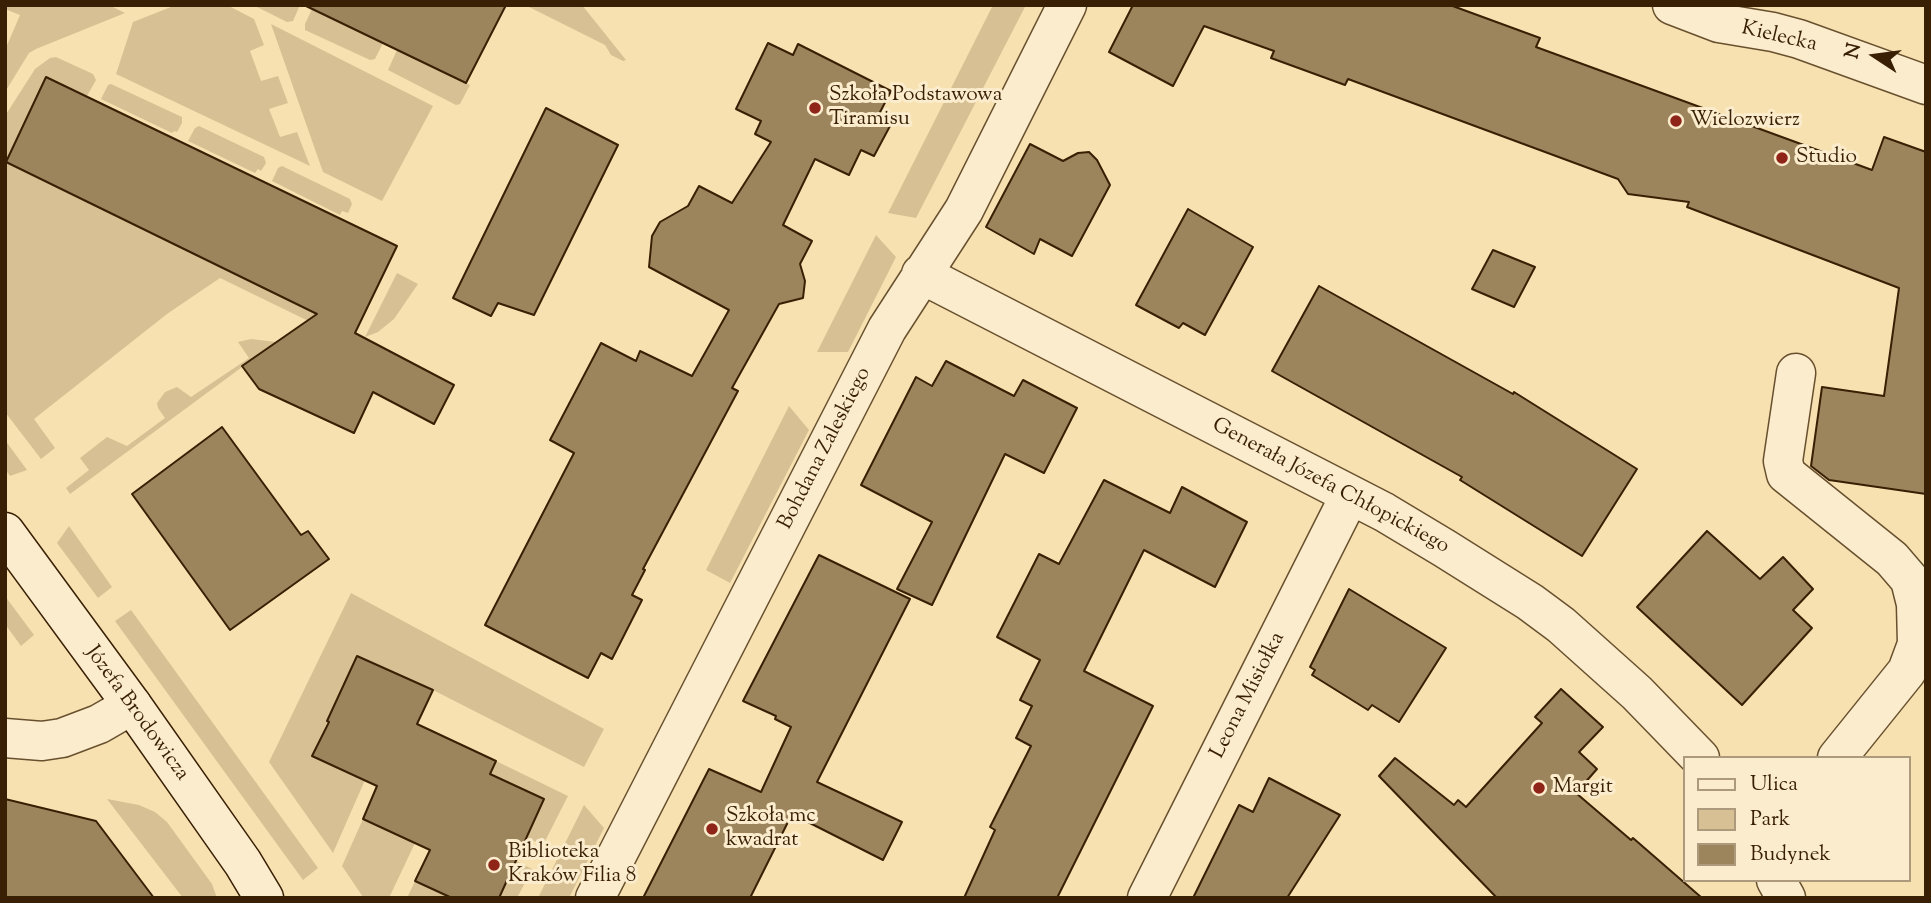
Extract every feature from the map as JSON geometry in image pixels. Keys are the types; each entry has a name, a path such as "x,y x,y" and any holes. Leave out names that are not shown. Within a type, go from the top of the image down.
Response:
{"street":[{"name":"Bohdana Zaleskiego","path":"595,898 882,339 964,209 1067,5"},
{"name":"Kielecka","path":"1672,5 1718,23 1799,39 1926,85"},
{"name":"Generała Józefa Chłopickiego","path":"921,274 1350,495 1433,541 1549,615 1637,693 1698,756"},
{"path":"1797,373 1783,461 1786,474 1892,559 1910,580 1916,604 1917,644 1907,671 1839,756"},
{"name":"Leona Misiołka","path":"1147,898 1350,495"},
{"name":"Józefa Brodowicza","path":"5,532 132,705 237,854 264,898"},
{"path":"5,738 42,741 62,738 99,724 132,705"},
{"path":"1777,882 1786,898"}],"green space":[{"path":"5,5 109,5 125,13 29,53 5,92 5,50 20,15 5,9"},
{"path":"176,5 227,5 254,19 264,45 250,51 261,81 278,76 288,103 269,109 280,137 297,132 310,166 116,74 133,22"},
{"path":"253,5 300,5 293,21 287,22"},
{"path":"525,5 582,5 626,60 611,55 605,45"},
{"path":"993,5 1026,5 916,218 888,213"},
{"path":"312,9 383,43 375,59 370,60 305,30"},
{"path":"271,24 433,106 382,201 323,172"},
{"path":"397,50 470,85 460,104 456,105 388,70"},
{"path":"56,57 93,74 96,80 87,96 46,77 6,163 336,323 331,332 220,278 167,314 34,419 55,448 41,459 5,412 5,116 35,69 50,58"},
{"path":"111,84 182,117 177,132 172,133 101,99"},
{"path":"199,126 264,157 266,163 261,171 258,169 255,173 188,141"},
{"path":"282,166 350,199 352,204 348,213 342,211 340,215 272,181 278,168"},
{"path":"876,235 896,257 848,352 817,352"},
{"path":"397,273 418,284 394,319 378,332 365,337"},
{"path":"251,339 276,342 70,494 66,488 89,470 80,458 107,437 127,446 165,418 157,403 165,392 177,387 191,397 249,358 238,342"},
{"path":"789,406 809,430 730,583 706,570"},
{"path":"5,440 27,470 10,476 5,469"},
{"path":"69,526 112,587 98,598 57,543"},
{"path":"351,593 604,729 584,767 433,690 357,656 312,756 365,780 333,853 269,762"},
{"path":"5,596 34,635 21,646 5,624"},
{"path":"131,610 318,868 303,880 115,621"},
{"path":"496,761 568,796 543,845 527,838 544,799 490,774"},
{"path":"107,799 139,805 155,812 167,822 212,884 217,898 183,898"},
{"path":"584,805 604,828 569,898 538,898"},
{"path":"363,819 415,843 389,898 363,897 342,866"},
{"path":"516,861 532,869 517,898 499,898"},
{"path":"415,881 452,898 407,898"}],"building":[{"path":"304,5 506,5 466,83"},
{"path":"1133,5 1450,5 1540,38 1536,47 1872,170 1884,137 1926,152 1926,494 1829,480 1811,466 1822,387 1884,396 1899,288 1687,207 1689,202 1628,194 1618,179 1348,79 1345,85 1271,58 1274,51 1204,26 1173,86 1109,52"},
{"path":"768,43 793,55 798,44 891,91 877,118 890,126 874,156 861,150 849,175 815,159 783,225 812,241 800,264 805,281 803,298 779,304 732,388 738,391 643,569 645,570 632,595 642,600 612,659 601,653 588,678 485,625 574,453 550,440 601,343 636,361 640,351 692,376 729,310 649,267 652,236 660,222 688,206 699,186 732,203 771,142 755,134 761,121 736,109"},
{"path":"46,77 397,246 355,333 454,385 434,424 373,392 354,433 259,389 242,366 317,314 6,162"},
{"path":"546,108 618,145 534,315 498,303 491,316 453,298"},
{"path":"1030,144 1063,161 1078,153 1089,152 1097,160 1110,185 1072,256 1040,239 1034,254 986,227"},
{"path":"1188,209 1253,247 1205,335 1183,323 1179,328 1136,305"},
{"path":"1493,250 1535,267 1514,307 1472,289"},
{"path":"1319,286 1513,394 1514,392 1637,469 1582,556 1460,480 1462,477 1272,371"},
{"path":"946,361 1014,396 1023,380 1077,408 1044,473 1005,454 932,605 897,589 932,522 861,485 916,377 932,386"},
{"path":"222,427 301,535 308,531 329,559 230,630 132,494"},
{"path":"1104,480 1170,513 1182,487 1247,522 1215,587 1144,550 1084,671 1153,706 1057,898 964,898 995,830 990,827 1031,746 1016,738 1032,706 1020,700 1040,660 997,637 1039,554 1059,564"},
{"path":"1707,531 1760,579 1783,557 1813,589 1793,610 1812,628 1742,705 1637,607"},
{"path":"819,555 910,599 817,782 902,822 883,860 792,814 750,898 643,898 709,769 761,792 791,727 775,719 776,716 743,701"},
{"path":"1349,589 1446,648 1399,722 1372,705 1368,710 1312,675 1315,670 1310,667"},
{"path":"357,656 433,690 417,724 496,761 490,774 544,799 499,898 452,898 415,881 430,850 363,819 377,786 312,756"},
{"path":"1561,689 1603,727 1579,752 1597,769 1576,793 1702,898 1497,898 1379,776 1395,758 1454,805 1458,800 1466,807 1542,723 1535,717"},
{"path":"1269,778 1340,815 1287,898 1193,898 1239,805 1253,812"},
{"path":"5,799 96,821 154,898 5,898"}],"place":[{"name":"Szkoła Podstawowa Tiramisu","path":"815,108"},
{"name":"Wielozwierz","path":"1676,121"},
{"name":"Studio","path":"1782,158"},
{"name":"Margit","path":"1539,788"},
{"name":"Szkoła mc kwadrat","path":"712,829"},
{"name":"Biblioteka Kraków Filia 8","path":"494,865"}]}
